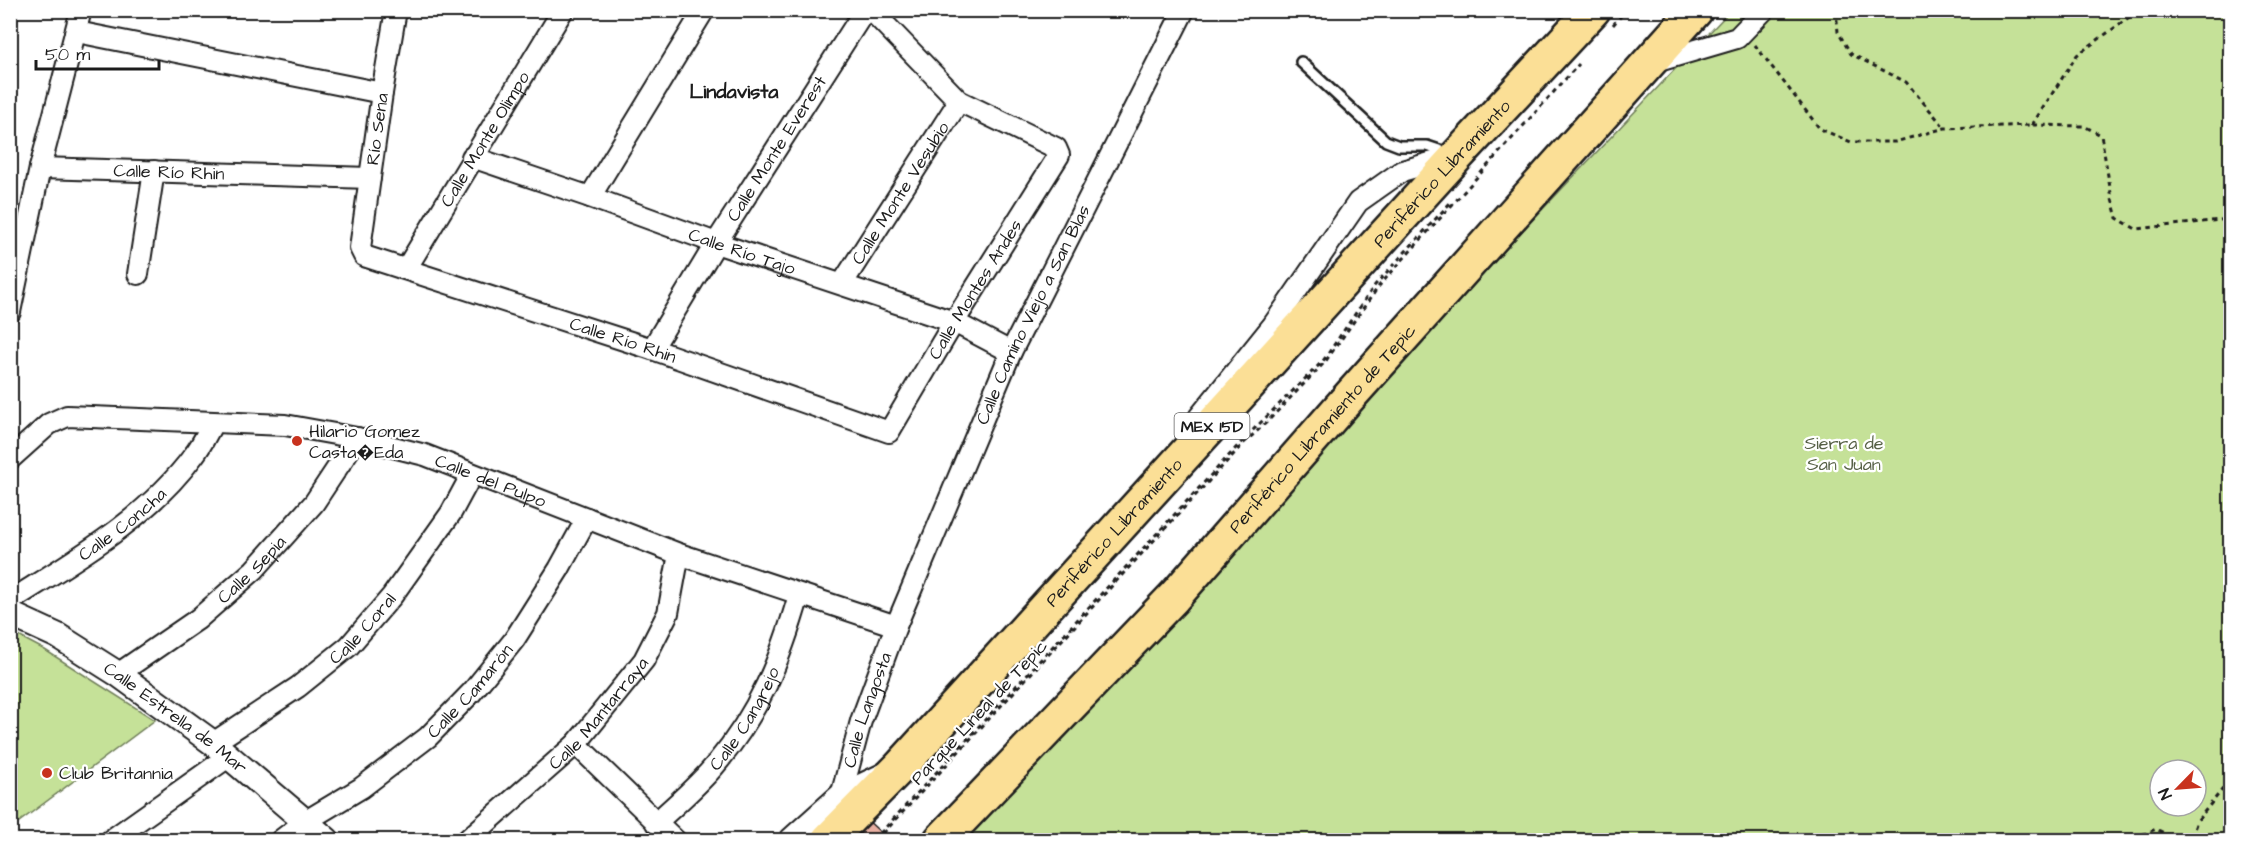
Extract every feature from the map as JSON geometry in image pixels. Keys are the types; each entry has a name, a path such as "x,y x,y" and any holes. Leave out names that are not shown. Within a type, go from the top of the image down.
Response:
{"highway":[{"name":"Periférico Libramiento de Tepic","path":"941,840 1174,597 1350,396 1696,10"},
{"name":"Periférico Libramiento","path":"828,840 900,767 1457,156 1604,22"}],"street":[{"path":"10,312 40,168 81,10"},
{"name":"Río Sena","path":"360,248 396,10"},
{"name":"Calle Monte Olimpo","path":"406,269 563,10"},
{"path":"590,197 704,10"},
{"name":"Calle Monte Everest","path":"652,349 716,243 865,10"},
{"path":"871,10 959,101"},
{"name":"Calle Camino Viejo a San Blas","path":"896,626 1011,352 1184,10"},
{"path":"1647,65 1737,38 1764,10"},
{"path":"76,32 382,93"},
{"name":"Calle Montes Andes","path":"890,432 954,322 1059,154 1056,148 959,101"},
{"name":"Calle Monte Vesubio","path":"842,284 959,101"},
{"name":"Calle Río Tajo","path":"472,157 716,243 954,322 1011,352"},
{"name":"Calle Río Rhin","path":"40,168 370,178"},
{"path":"138,274 154,171"},
{"name":"Calle Río Rhin","path":"360,248 364,256 652,349 890,432"},
{"name":"Calle del Pulpo","path":"10,459 50,424 67,416 285,425 357,438 425,455 679,554 896,626"},
{"name":"Calle Concha","path":"10,600 112,535 160,494 195,454 213,423"},
{"name":"Calle Sepia","path":"118,674 198,619 254,570 314,503 357,438"},
{"name":"Calle Coral","path":"111,840 349,646 392,596 451,513 472,474"},
{"name":"Calle Camarón","path":"281,840 306,821 361,788 428,737 472,692 514,640 559,569 587,518"},
{"name":"Calle Mantarraya","path":"467,840 576,744 644,660 668,613 679,554"},
{"name":"Calle Cangrejo","path":"656,823 716,765 756,707 785,644 799,595"},
{"name":"Calle Estrella de Mar","path":"10,614 58,636 118,674 220,750 327,840"},
{"name":"Calle Langosta","path":"841,796 861,721 896,626"},
{"path":"576,744 675,840"},
{"name":"Calle Langosta","path":"792,840 841,796 900,767"}],"lane":[{"path":"1301,62 1386,141 1399,146 1427,146 1457,156"}],"path":[{"path":"1604,22 1624,10"},
{"path":"1836,10 1839,32 1851,54 1906,82 1945,128"},
{"path":"2032,125 2077,56 2139,10"},
{"path":"1744,31 1820,129 1851,142 1895,142 1945,128 2084,126 2101,135 2117,218 2136,228 2230,219"},
{"path":"897,819 1247,436 1323,361 1375,285 1583,54"},
{"name":"Parque Lineal de Tepic","path":"876,840 1244,443 1325,362 1379,286 1581,61"},
{"path":"2135,840 2156,829 2176,839 2191,838 2197,821 2230,780"}],"green space":[{"name":"Sierra de San Juan","path":"1730,11 2230,11 2230,840 943,840 1148,627"},
{"name":"Club Britannia","path":"11,632 45,650 155,720 11,828"}],"building":[{"path":"866,819 889,840 846,840"}],"place":[{"name":"Hilario Gomez Casta�Eda","path":"297,441"},
{"name":"Club Britannia","path":"47,773"}],"district":[{"name":"Lindavista","path":"734,91"}]}
